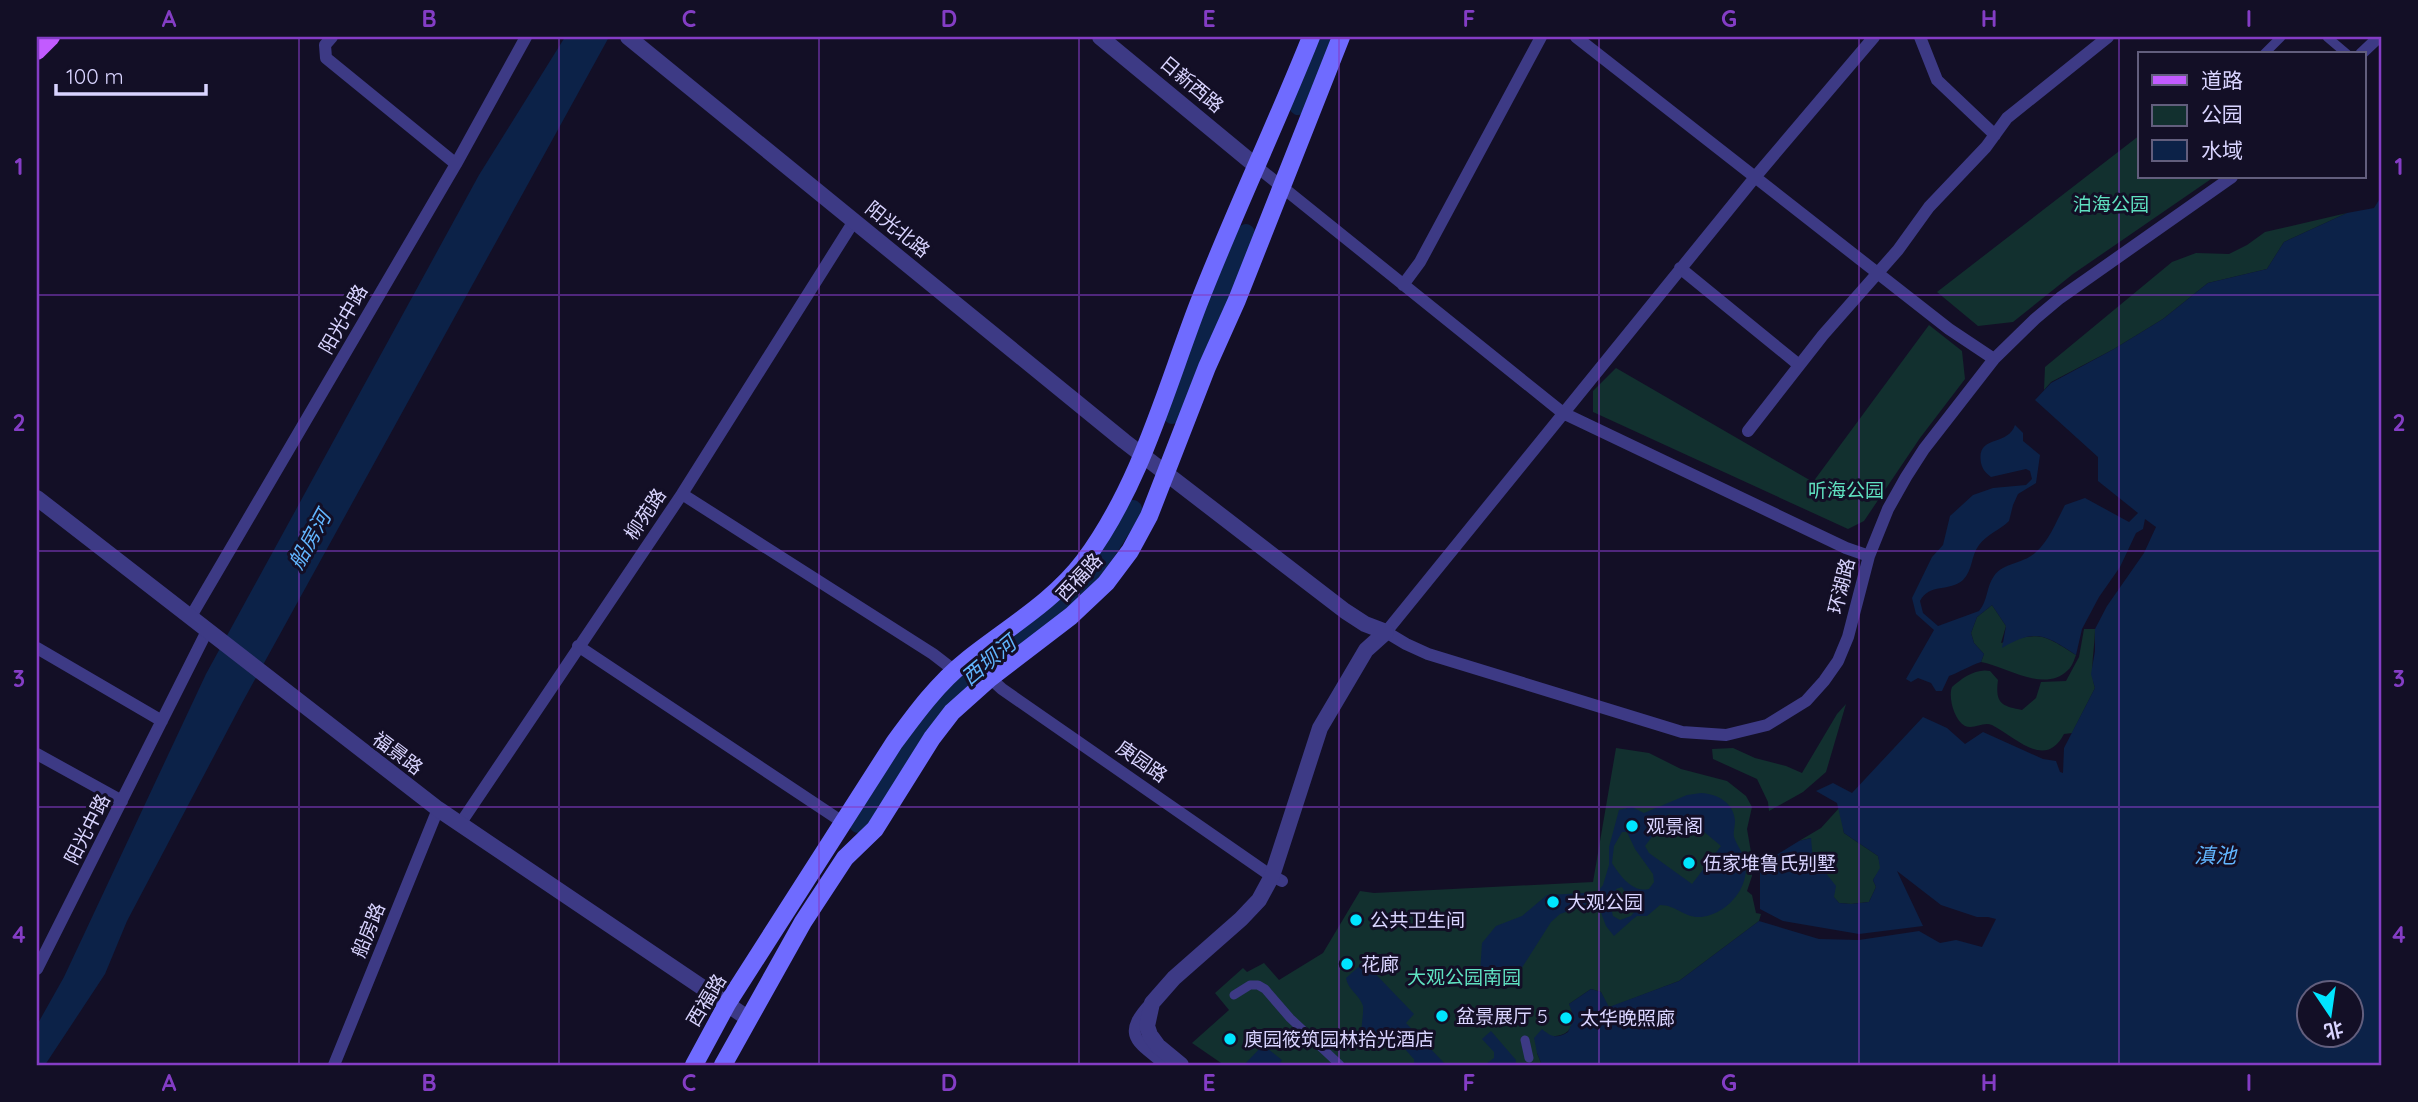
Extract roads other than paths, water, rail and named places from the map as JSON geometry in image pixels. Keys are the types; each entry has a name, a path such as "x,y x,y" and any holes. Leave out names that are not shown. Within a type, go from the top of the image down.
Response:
{"main road":[{"name":"西福路","path":"694,1065 727,1004 915,714 955,671 1063,584 1084,561 1109,522 1142,453 1199,302 1311,37"},
{"name":"西福路","path":"723,1065 803,922 845,858 875,829 932,738 952,712 990,678 1071,616 1106,583 1130,551 1149,516 1167,473 1207,367 1237,300 1341,37"}],"street":[{"path":"332,37 325,45 326,58 456,164"},
{"name":"阳光中路","path":"190,618 456,164 526,37"},
{"name":"阳光北路","path":"628,37 1167,473 1345,611 1365,624 1386,632"},
{"name":"日新西路","path":"1100,37 1256,166"},
{"path":"1403,285 1420,262 1541,37"},
{"path":"1576,37 1949,329 1994,359"},
{"path":"1166,1065 1139,1044 1134,1029 1138,1017 1174,978 1241,919 1277,879 1320,728 1366,650 1386,632 1680,268 1874,37"},
{"path":"1920,37 1937,80 1995,135"},
{"path":"1748,431 1798,365 1898,250 1935,201 1986,147 2007,118 2108,37"},
{"path":"2266,52 2281,37"},
{"path":"2327,37 2345,52"},
{"path":"2363,52 2379,37"},
{"path":"37,62 46,42"},
{"path":"1256,166 1563,413 1846,548 1868,555"},
{"name":"环湖路","path":"1386,632 1428,654 1682,732 1726,735 1767,725 1806,701 1838,661 1848,637 1868,555 1888,509 1924,449 1994,359 2035,318 2060,298 2231,178"},
{"name":"柳苑路","path":"460,824 682,494 854,221"},
{"path":"1680,268 1798,365"},
{"path":"682,494 933,654 955,671"},
{"name":"福景路","path":"37,498 438,809 749,1019"},
{"name":"阳光中路","path":"37,969 162,721 214,636"},
{"path":"578,646 844,822"},
{"path":"37,648 162,721"},
{"name":"庚园路","path":"990,678 1002,689 1277,879"},
{"path":"37,754 122,801"},
{"name":"船房路","path":"334,1065 438,809"},
{"path":"1234,995 1250,985 1265,989 1290,1018 1340,1065"},
{"path":"1152,1003 1147,1026 1150,1035 1157,1046 1181,1065"},
{"path":"1525,1040 1529,1058"}],"water":[{"name":"船房河","path":"565,37 609,37 242,703 127,921 105,974 45,1065 37,1065 37,1025 64,977 206,674 479,175"},
{"name":"滇池","path":"2381,197 2381,1065 1542,1065 1534,1038 1542,1029 1554,1036 1568,1032 1574,1018 1569,1004 1591,989 1601,992 1609,1007 1679,981 1759,921 1819,939 1859,940 1919,931 1940,943 1956,940 1982,947 1996,919 1977,917 1941,905 1897,871 1923,926 1859,934 1783,921 1760,909 1760,865 1799,841 1811,838 1813,861 1808,868 1825,872 1836,886 1834,897 1839,903 1869,902 1876,887 1873,880 1880,868 1878,856 1844,833 1837,803 1816,791 1833,783 1852,793 1923,717 1947,728 1965,744 1983,732 2043,759 2056,761 2063,773 2064,748 2095,688 2091,674 2095,629 2107,606 2144,553 2156,527 2145,519 2143,529 2136,533 2120,567 2099,597 2082,629 2076,655 2040,636 2024,638 2002,648 2006,626 1992,605 1977,617 1971,633 1974,643 1984,654 1981,662 1949,676 1942,691 1936,691 1931,683 1918,678 1911,682 1906,679 1934,630 1916,614 1912,598 1932,557 1943,545 1950,516 1973,495 1993,488 2026,485 2032,479 2030,471 2026,469 1991,477 1984,471 1981,463 1983,448 2006,436 2015,425 2023,433 2023,441 2040,455 2036,483 2018,494 2009,521 1979,545 1969,572 1963,580 1924,595 1920,601 1923,613 1938,626 1979,611 1998,571 2026,559 2041,547 2065,505 2085,498 2129,522 2138,513 2098,481 2098,457 2035,400 2051,383 2163,319 2208,283 2267,269 2284,242 2347,213 2374,208"},
{"path":"1687,795 1713,795 1732,809 1735,821 1734,837 1743,855 1746,870 1738,894 1718,912 1702,917 1660,905 1647,916 1637,916 1614,936 1606,926 1596,894 1603,885 1609,865 1609,847 1619,810 1632,807 1644,813","holes":["1669,814 1690,825 1694,823 1702,826 1703,831 1721,846 1692,884 1649,853 1645,846","1622,832 1627,832 1635,849 1653,874 1654,882 1649,889 1632,886 1619,873 1612,863 1614,846","1622,887 1636,910 1631,916 1620,920 1613,916 1611,908 1619,897 1616,889"]},
{"path":"1585,893 1586,905 1560,914 1551,922 1516,977 1494,977 1483,983 1480,973 1482,943 1496,926 1522,916 1547,895"},
{"path":"1364,962 1414,1014 1406,1023 1446,1065 1414,1065 1414,1059 1392,1037 1384,1033 1362,1034 1363,1006 1346,978"},
{"path":"1491,1031 1516,1060 1516,1065 1485,1065 1494,1058 1494,1052 1482,1039"},
{"path":"1263,1045 1282,1060 1279,1065 1244,1065"}],"waterway":[{"name":"西坝河","path":"1298,106 1325,37"},
{"name":"西坝河","path":"1172,415 1246,233"},
{"name":"西坝河","path":"858,824 908,746 942,701 969,675 1071,596 1100,561 1133,509"}],"place":[{"name":"观景阁","path":"1632,826"},
{"name":"伍家堆鲁氏别墅","path":"1689,863"},
{"name":"大观公园","path":"1553,902"},
{"name":"公共卫生间","path":"1356,920"},
{"name":"花廊","path":"1347,964"},
{"name":"盆景展厅 5","path":"1442,1016"},
{"name":"太华晚照廊","path":"1566,1018"},
{"name":"庾园筱筑园林拾光酒店","path":"1230,1039"}],"park label":[{"name":"泊海公园","path":"2111,204"},
{"name":"听海公园","path":"1846,490"},
{"name":"大观公园南园","path":"1464,977"}]}
